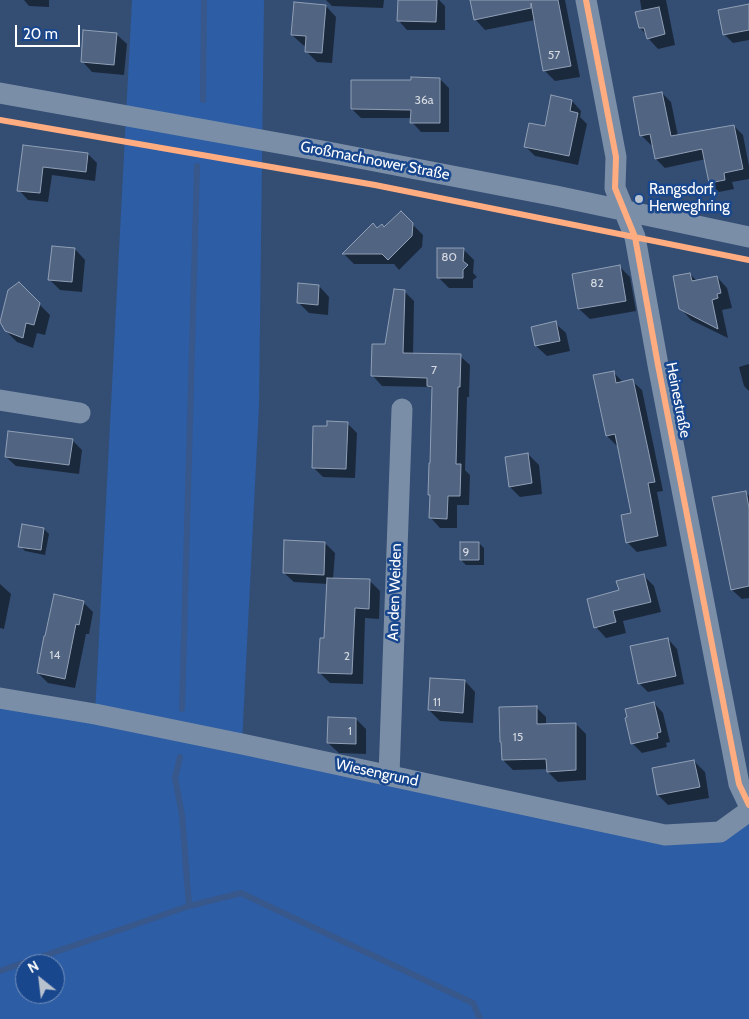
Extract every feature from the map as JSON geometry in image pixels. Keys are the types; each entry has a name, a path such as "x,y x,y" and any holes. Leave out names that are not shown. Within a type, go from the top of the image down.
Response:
{"street":[{"name":"Heinestraße","path":"586,0 616,157 615,188 635,238 739,784 749,805"},
{"name":"Großmachnower Straße","path":"0,93 328,152 623,210 749,237"},
{"path":"0,400 80,413"},
{"name":"An den Weiden","path":"389,776 402,409"},
{"name":"Wiesengrund","path":"0,698 94,714 242,744 665,835 720,832 749,811"}],"shaded area":[{"path":"132,0 264,0 259,405 242,744 665,835 720,832 749,811 749,1019 0,1019 0,704 95,714"}],"building":[{"path":"398,0 437,0 436,22 397,21"},
{"path":"470,0 558,0 571,66 543,71 531,3 531,8 474,20"},
{"path":"294,2 326,5 322,53 305,52 306,36 291,35"},
{"path":"749,4 749,30 723,35 718,10"},
{"path":"659,7 665,34 647,39 644,28 639,28 635,12"},
{"path":"83,30 117,33 114,65 81,62"},
{"path":"411,77 440,78 440,123 410,123 411,110 351,109 351,80 411,80"},
{"path":"662,92 671,136 734,125 743,169 724,173 725,180 709,183 702,149 655,159 650,134 640,136 633,97"},
{"path":"551,95 572,100 570,111 578,113 569,156 524,147 529,123 545,126"},
{"path":"23,145 88,153 86,172 43,167 40,193 17,191"},
{"path":"401,211 413,223 412,236 388,260 382,254 342,254 373,223 377,228 382,224 384,227"},
{"path":"52,246 75,248 72,282 48,280"},
{"path":"437,248 464,248 463,261 468,265 463,270 463,278 437,278"},
{"path":"620,265 626,301 578,309 572,274"},
{"path":"690,273 692,281 717,276 721,293 717,294 718,298 712,300 718,329 679,309 673,276"},
{"path":"19,282 40,303 34,325 26,323 23,338 5,331 0,322 8,290"},
{"path":"298,283 319,285 318,305 297,303"},
{"path":"394,289 405,290 403,353 461,354 456,464 461,464 460,496 448,496 447,519 429,518 430,495 428,495 432,387 427,386 427,378 371,376 372,344 385,344"},
{"path":"556,321 560,341 535,346 531,327"},
{"path":"614,371 616,383 633,379 655,482 648,483 658,536 626,543 621,515 631,513 615,434 606,436 593,375"},
{"path":"327,421 348,422 346,469 312,468 313,426 327,426"},
{"path":"8,431 73,439 69,465 5,457"},
{"path":"528,453 532,483 509,487 505,457"},
{"path":"746,491 749,508 749,586 731,590 712,497"},
{"path":"22,524 44,528 41,550 18,547"},
{"path":"284,540 325,542 324,575 283,573"},
{"path":"460,542 479,542 479,560 460,560"},
{"path":"644,574 651,602 613,611 616,622 594,628 587,599 619,590 616,581"},
{"path":"327,578 370,579 369,609 355,608 352,674 318,673 320,638 324,638"},
{"path":"54,594 84,601 79,625 76,624 65,679 37,673"},
{"path":"668,638 676,676 638,684 630,646"},
{"path":"430,678 465,680 463,713 428,710"},
{"path":"654,702 661,732 657,733 658,738 631,744 625,718 627,717 625,709"},
{"path":"537,706 537,724 576,723 576,770 547,772 546,759 502,760 499,707"},
{"path":"328,717 356,718 356,744 327,743"},
{"path":"694,760 700,787 657,795 652,768"}],"waterway":[{"path":"203,100 204,0"},
{"path":"182,709 197,166"},
{"path":"180,757 175,778 182,815 189,906"},
{"path":"0,971 189,906 241,893 473,1003 480,1019"}],"cycle path":[{"path":"586,0 616,157 615,188 635,237 739,784 749,805"},
{"path":"0,120 375,185 749,260"}],"place":[{"name":"Rangsdorf, Herweghring","path":"639,199"}]}
